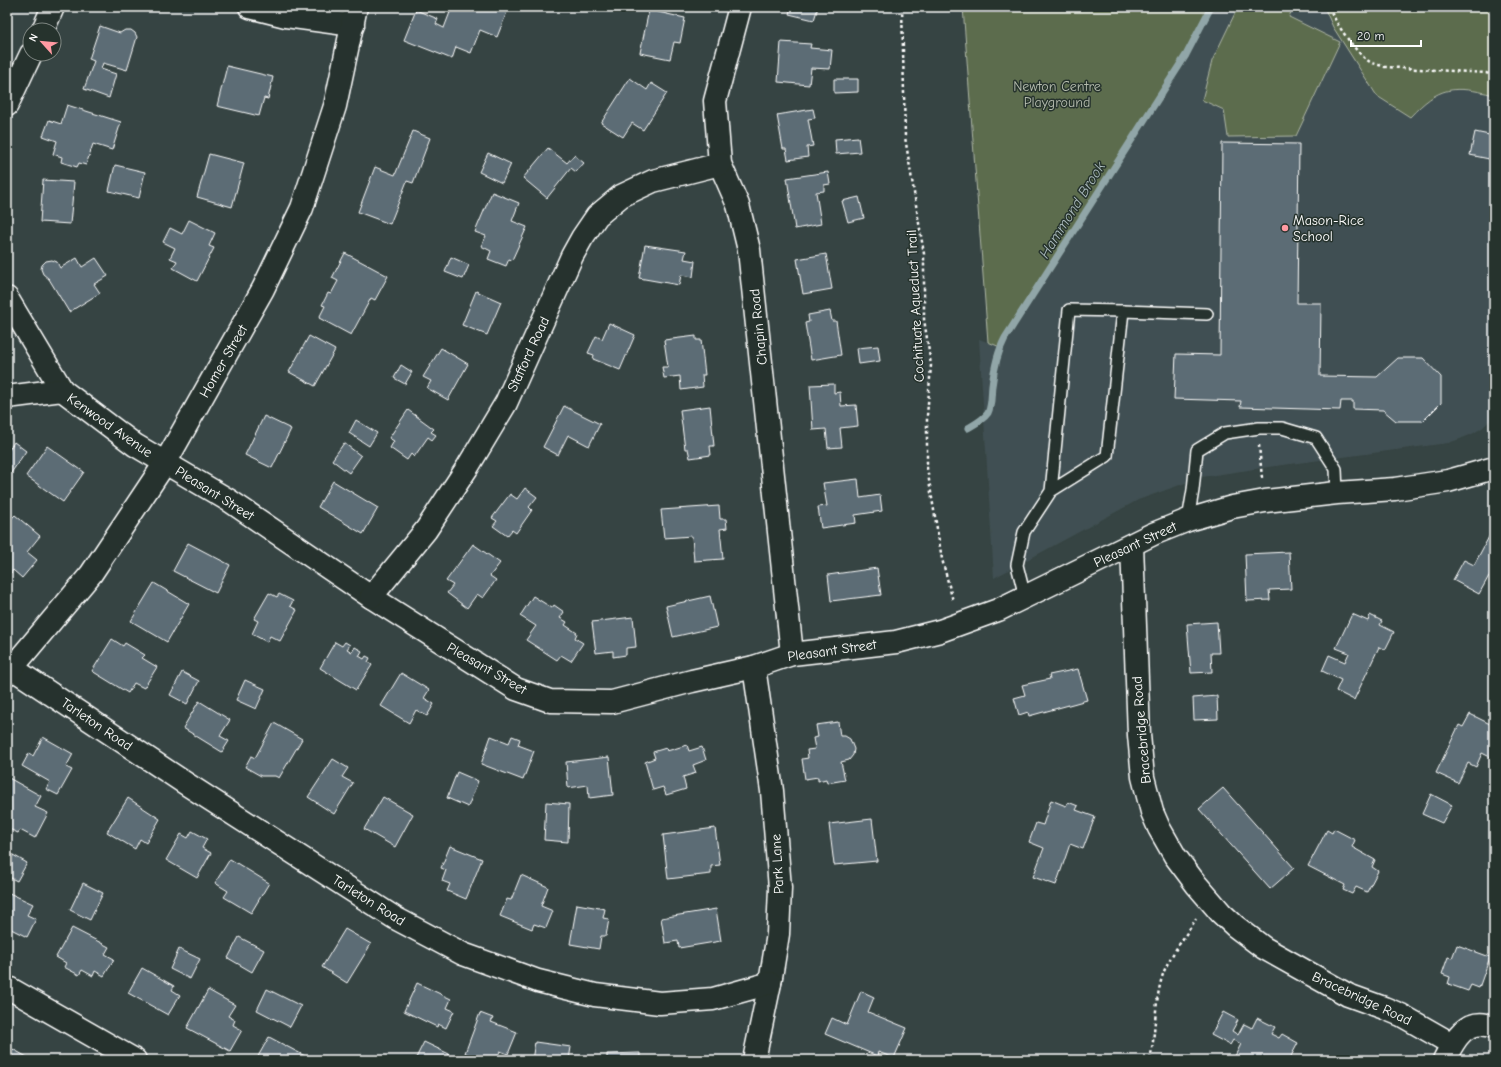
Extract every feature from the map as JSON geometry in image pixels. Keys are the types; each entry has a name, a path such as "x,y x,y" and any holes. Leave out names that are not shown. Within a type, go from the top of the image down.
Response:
{"street":[{"path":"46,22 53,7"},
{"path":"250,7 286,16 355,16"},
{"name":"Chapin Road","path":"740,7 715,101 720,164 738,205 749,250 792,654"},
{"name":"Homer Street","path":"10,671 91,574 165,463 263,289 302,208 335,106 355,16"},
{"path":"7,105 27,62"},
{"name":"Stafford Road","path":"371,597 426,530 467,468 506,403 572,256 597,216 621,196 654,181 720,164"},
{"path":"8,306 62,390"},
{"name":"Kenwood Avenue","path":"7,396 62,390 135,445 165,463"},
{"name":"Pleasant Street","path":"165,463 230,501 371,597 516,689 550,702 612,702 692,681 754,667 792,654 896,642 940,631 998,610 1132,545 1188,520 1210,512 1244,505 1337,493 1418,486 1448,481 1492,466"},
{"name":"Bracebridge Road","path":"1132,545 1139,735 1143,777 1152,812 1167,843 1185,870 1208,898 1235,926 1264,948 1348,995 1395,1013 1448,1052"},
{"name":"Park Lane","path":"754,667 772,791 780,888 778,934 770,983 754,1060"},
{"name":"Tarleton Road","path":"10,671 395,918 463,954 538,981 595,995 660,1003 713,999 770,983"},
{"path":"7,986 135,1060"},
{"path":"1448,1052 1456,1038 1465,1029 1485,1024 1494,1027"}],"lane":[{"path":"1051,491 1069,310 1207,314"},
{"path":"1024,597 1017,565 1024,532 1051,491 1107,456 1123,311"},
{"path":"1188,520 1197,450 1225,433 1259,428 1282,428 1316,438 1336,469 1337,493"}],"path":[{"name":"Cochituate Aqueduct Trail","path":"902,7 905,137 924,254 924,319 931,365 927,416 928,468 942,559 954,602"},
{"path":"1329,7 1361,56 1371,62 1385,66 1486,73 1494,76"},
{"path":"1258,443 1262,478"},
{"path":"1150,1060 1160,986 1164,973 1168,963 1208,898"}],"shaded area":[{"name":"Mason-Rice School","path":"1211,7 1324,7 1333,27 1423,103 1438,93 1456,89 1477,91 1494,95 1494,417 1482,428 1472,434 1448,443 1202,477 1138,500 994,578 979,339 1000,347 1186,55"}],"green space":[{"name":"Newton Centre Playground","path":"963,7 1211,7 1186,55 1000,347 988,342"},
{"path":"1238,7 1293,7 1289,17 1340,42 1296,136 1228,137 1224,110 1202,100 1212,61"},
{"path":"1324,7 1494,7 1494,95 1457,89 1448,91 1430,99 1410,117 1377,96 1333,27"}],"building":[{"path":"452,7 509,7 497,37 480,30 471,53 456,47 452,59 404,40 416,10 438,19 436,24 444,28"},
{"path":"791,7 818,7 814,20 789,14"},
{"path":"649,10 685,18 680,43 674,42 670,59 640,53"},
{"path":"100,26 120,33 125,30 131,30 137,37 127,70 103,63 101,69 116,74 109,98 84,89 94,61 89,59"},
{"path":"781,42 811,44 810,48 832,50 830,69 811,68 809,85 778,82"},
{"path":"227,66 273,77 268,99 264,98 259,116 217,106"},
{"path":"630,78 647,90 651,83 667,93 643,130 632,123 623,137 601,123"},
{"path":"834,79 858,79 858,92 834,93"},
{"path":"67,105 121,122 112,150 93,144 86,165 79,163 77,167 61,162 62,157 53,154 57,141 43,136 49,120 61,124"},
{"path":"813,109 815,118 808,119 813,146 807,147 808,157 788,160 786,149 783,149 777,115"},
{"path":"413,131 430,138 413,183 407,181 390,224 358,212 375,167 395,175"},
{"path":"1475,132 1494,136 1494,160 1470,155"},
{"path":"858,137 860,152 836,154 835,139"},
{"path":"1222,143 1299,144 1297,303 1321,303 1320,376 1377,377 1398,358 1423,358 1441,377 1441,403 1423,421 1396,421 1383,410 1353,409 1353,401 1341,401 1340,410 1240,407 1241,401 1174,399 1176,354 1220,355"},
{"path":"548,148 567,163 574,155 584,163 576,172 571,168 547,198 523,178"},
{"path":"488,153 511,164 502,183 479,172"},
{"path":"209,154 244,163 232,207 197,197"},
{"path":"115,165 145,172 139,198 109,191"},
{"path":"828,172 830,184 824,185 824,191 816,192 821,224 795,229 787,178"},
{"path":"43,180 74,182 70,224 40,222"},
{"path":"492,192 519,203 512,221 527,227 512,260 509,259 506,266 488,259 491,251 481,246 486,236 475,232"},
{"path":"859,197 864,218 848,222 842,201"},
{"path":"189,220 215,233 209,246 214,248 197,281 173,268 177,261 170,258 175,248 163,242 170,228 182,234"},
{"path":"645,245 686,251 684,259 695,261 693,277 681,275 679,285 639,278"},
{"path":"345,253 388,276 375,300 371,298 351,335 319,318 325,306 322,305 328,293 331,294 338,281 332,278"},
{"path":"826,254 832,289 803,294 797,259"},
{"path":"451,257 469,265 463,279 445,272"},
{"path":"77,258 82,267 96,258 108,276 94,284 100,293 69,312 49,279 43,274 41,269 42,265 46,261 52,260 57,262 60,268"},
{"path":"476,291 501,302 487,335 462,325"},
{"path":"830,311 832,321 836,321 841,355 811,360 805,323 809,322 808,315"},
{"path":"609,323 635,335 620,370 593,359 594,355 588,353 596,336 602,339"},
{"path":"309,336 335,350 315,386 289,372"},
{"path":"696,336 696,340 701,340 705,375 702,375 703,387 681,390 680,376 664,378 662,367 668,367 664,340"},
{"path":"878,346 880,361 859,364 857,348"},
{"path":"441,348 468,364 448,400 427,388 431,381 423,377"},
{"path":"401,365 412,372 405,384 394,378"},
{"path":"834,384 834,393 840,392 841,406 856,405 858,426 840,428 842,447 828,448 826,429 813,430 810,385"},
{"path":"564,406 600,424 589,446 568,435 558,455 543,447"},
{"path":"710,406 714,446 710,446 711,455 690,458 688,449 685,449 680,410"},
{"path":"408,410 434,429 431,432 436,435 432,440 428,437 414,457 411,454 407,460 390,448 394,441 389,438"},
{"path":"264,416 291,429 272,468 245,455"},
{"path":"356,420 377,433 369,446 349,433"},
{"path":"14,442 26,451 11,473 7,470 7,453"},
{"path":"344,443 361,456 349,473 332,460"},
{"path":"47,446 84,472 63,502 26,476"},
{"path":"858,479 860,498 880,495 882,511 855,515 856,523 821,528 818,507 827,506 823,483"},
{"path":"333,481 378,508 363,534 318,507"},
{"path":"525,488 537,497 529,507 532,510 516,533 512,530 507,536 493,526 497,521 492,518 510,494 517,499"},
{"path":"719,506 720,519 726,519 727,528 720,529 723,559 694,561 692,536 664,538 661,510"},
{"path":"15,515 40,536 27,552 37,560 22,578 13,570 11,573 7,569 7,523"},
{"path":"1491,533 1494,534 1494,579 1489,576 1479,594 1453,580 1464,560 1474,565"},
{"path":"188,543 230,565 216,593 173,571"},
{"path":"473,544 500,563 490,576 496,580 483,598 477,594 467,608 447,593 453,585 446,581"},
{"path":"1289,552 1291,589 1269,590 1270,600 1247,601 1245,554"},
{"path":"877,568 881,595 831,601 828,575"},
{"path":"154,583 189,604 167,642 131,621"},
{"path":"269,593 277,597 279,594 293,601 290,606 297,610 280,641 270,636 267,642 252,634 258,621 254,619"},
{"path":"533,596 552,608 554,605 564,612 560,618 567,622 565,625 577,633 575,638 583,643 571,661 561,655 557,660 526,640 536,626 520,616"},
{"path":"710,596 717,627 673,637 666,606"},
{"path":"1352,614 1368,621 1370,615 1382,621 1380,625 1394,632 1385,650 1379,647 1354,700 1336,691 1341,680 1322,671 1329,655 1345,662 1349,653 1336,648"},
{"path":"633,617 636,647 626,648 626,655 613,657 613,651 596,653 592,622"},
{"path":"1217,622 1219,653 1211,653 1212,672 1191,673 1187,624"},
{"path":"112,639 123,646 125,643 145,655 142,658 157,667 144,688 134,683 128,693 92,671"},
{"path":"335,642 342,646 345,642 350,645 347,649 352,652 355,647 362,651 359,656 364,659 366,656 370,658 368,662 372,665 356,690 320,668"},
{"path":"1078,669 1087,700 1029,716 1028,712 1019,715 1014,698 1025,695 1022,685 1050,679 1049,675"},
{"path":"182,672 199,681 187,704 170,695"},
{"path":"401,673 429,690 424,698 434,704 427,716 416,710 409,723 381,706"},
{"path":"245,680 265,689 256,709 236,700"},
{"path":"1217,696 1218,719 1194,720 1193,698"},
{"path":"199,701 230,720 220,736 229,741 222,752 183,728"},
{"path":"1470,714 1494,726 1492,736 1494,737 1494,748 1490,757 1482,753 1476,767 1468,763 1458,783 1436,773 1459,725 1463,727"},
{"path":"838,722 840,736 845,736 850,739 854,749 853,755 849,760 841,762 845,780 827,783 826,779 818,781 818,777 805,779 802,759 808,758 807,750 815,749 813,738 818,737 816,725"},
{"path":"274,723 302,739 279,778 275,776 261,776 245,767 251,756 255,758"},
{"path":"491,736 509,743 512,736 520,739 518,745 534,751 523,780 481,764"},
{"path":"43,737 73,754 66,767 72,770 58,795 46,789 50,782 22,766 29,753 33,756"},
{"path":"687,745 689,751 702,747 706,760 693,765 696,773 683,777 686,789 666,795 663,787 653,790 645,762 655,758 653,752 666,748 667,751"},
{"path":"609,757 613,795 589,798 588,785 568,788 566,762"},
{"path":"333,759 348,768 342,777 353,783 334,814 308,797"},
{"path":"457,772 478,781 468,807 447,798"},
{"path":"7,777 41,796 35,807 48,813 35,838 20,830 18,833 7,828"},
{"path":"1223,788 1294,868 1270,889 1199,809"},
{"path":"1431,794 1452,805 1442,823 1422,814"},
{"path":"383,797 413,814 395,847 364,829"},
{"path":"128,798 160,819 146,843 140,839 135,849 107,832"},
{"path":"1051,800 1066,806 1068,802 1078,806 1076,810 1095,817 1083,849 1070,844 1056,885 1033,877 1044,848 1029,842 1036,823 1043,825"},
{"path":"546,802 569,804 568,842 544,840"},
{"path":"872,819 877,861 834,865 829,824"},
{"path":"715,828 720,865 711,866 711,874 668,879 663,835"},
{"path":"1334,829 1355,840 1352,847 1375,860 1372,867 1378,871 1367,892 1356,887 1352,894 1343,890 1345,885 1308,866 1327,830 1332,833"},
{"path":"192,831 207,839 202,848 211,853 197,878 166,860 181,834 188,838"},
{"path":"450,846 482,859 466,899 447,891 450,884 442,881 446,870 441,868"},
{"path":"13,855 27,863 17,881 7,876 7,866"},
{"path":"230,859 269,883 251,913 224,897 228,891 215,883"},
{"path":"521,875 548,887 541,906 553,911 546,928 534,924 532,929 500,916 507,899 511,900"},
{"path":"83,883 103,893 90,920 70,910"},
{"path":"7,892 33,904 27,915 36,919 27,937 7,927"},
{"path":"577,904 605,909 603,918 609,919 606,936 601,936 599,949 570,944"},
{"path":"716,909 721,941 679,948 678,941 665,943 661,918"},
{"path":"72,928 109,947 105,954 114,959 104,976 95,971 93,976 82,970 79,975 64,967 66,963 56,957"},
{"path":"345,929 371,944 347,983 322,967"},
{"path":"239,937 264,950 252,972 228,958"},
{"path":"1457,945 1490,957 1479,988 1471,985 1468,991 1448,984 1450,977 1442,974 1448,957 1452,958"},
{"path":"179,949 200,959 190,979 170,969"},
{"path":"142,968 174,986 172,990 180,995 168,1015 128,993"},
{"path":"417,983 451,999 447,1008 454,1011 446,1028 438,1024 437,1027 404,1011"},
{"path":"267,989 301,1006 290,1027 257,1010"},
{"path":"208,990 235,1005 228,1016 235,1020 233,1025 242,1030 230,1051 187,1028"},
{"path":"861,991 874,997 868,1012 907,1028 894,1058 878,1052 877,1056 825,1034 832,1018 847,1025"},
{"path":"1223,1012 1238,1020 1232,1031 1238,1035 1244,1024 1252,1028 1257,1018 1275,1027 1271,1034 1279,1038 1282,1034 1298,1043 1289,1060 1233,1060 1241,1044 1233,1040 1230,1045 1211,1035"},
{"path":"480,1013 493,1018 491,1022 517,1032 508,1054 500,1051 496,1060 483,1060 465,1053"},
{"path":"269,1037 305,1056 302,1060 256,1060"},
{"path":"424,1042 449,1054 446,1060 415,1060"},
{"path":"535,1042 571,1047 569,1060 532,1060"},
{"path":"7,1046 27,1057 25,1060 7,1060"},
{"path":"640,1053 640,1060 607,1060 607,1054"},
{"path":"816,1057 830,1060 815,1060"}],"waterway":[{"name":"Hammond Brook","path":"968,428 979,422 988,413 991,403 995,367 1005,338 1186,55 1211,7"}],"place":[{"name":"Mason-Rice School","path":"1285,228"}]}
